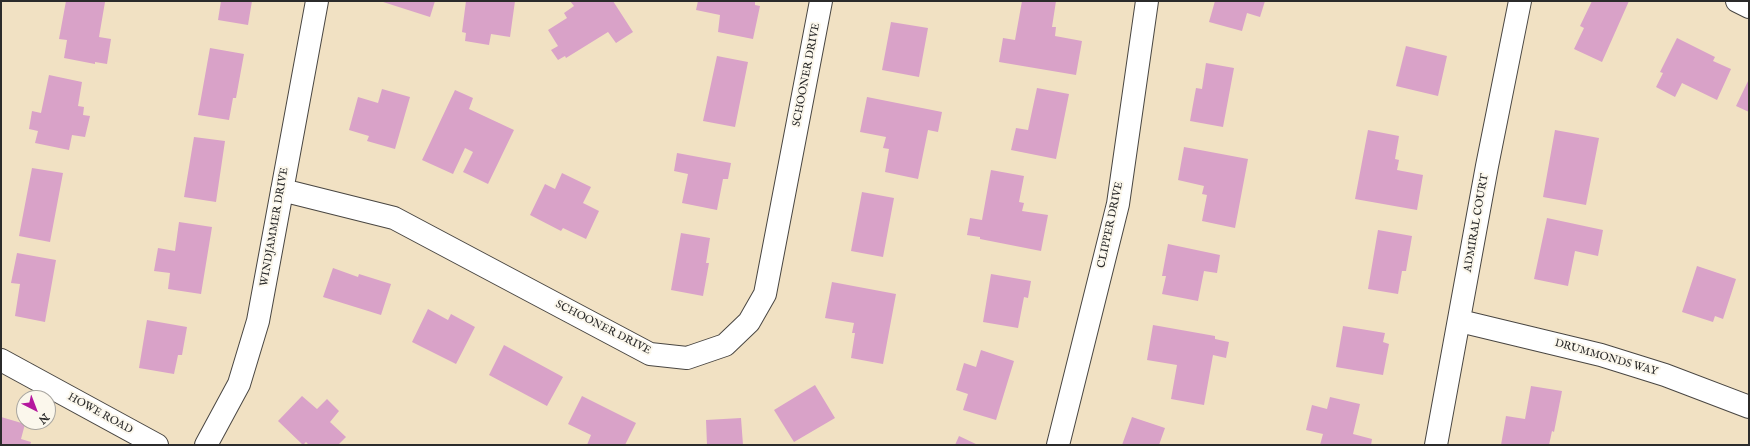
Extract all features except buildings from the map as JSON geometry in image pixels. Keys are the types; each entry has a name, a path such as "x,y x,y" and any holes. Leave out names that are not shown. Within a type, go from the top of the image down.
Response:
{"street":[{"name":"WINDJAMMER DRIVE","path":"206,445 239,384 258,321 317,1"},
{"name":"SCHOONER DRIVE","path":"282,190 394,218 650,354 687,358 717,348 725,345 749,322 765,294 821,1"},
{"name":"CLIPPER DRIVE","path":"1058,445 1118,204 1147,1"},
{"name":"ADMIRAL COURT","path":"1436,445 1460,321 1487,166 1520,1"},
{"path":"1737,1 1749,7"},
{"name":"DRUMMONDS WAY","path":"1460,321 1601,355 1665,375 1749,407"},
{"name":"HOWE ROAD","path":"1,360 157,445"}]}
